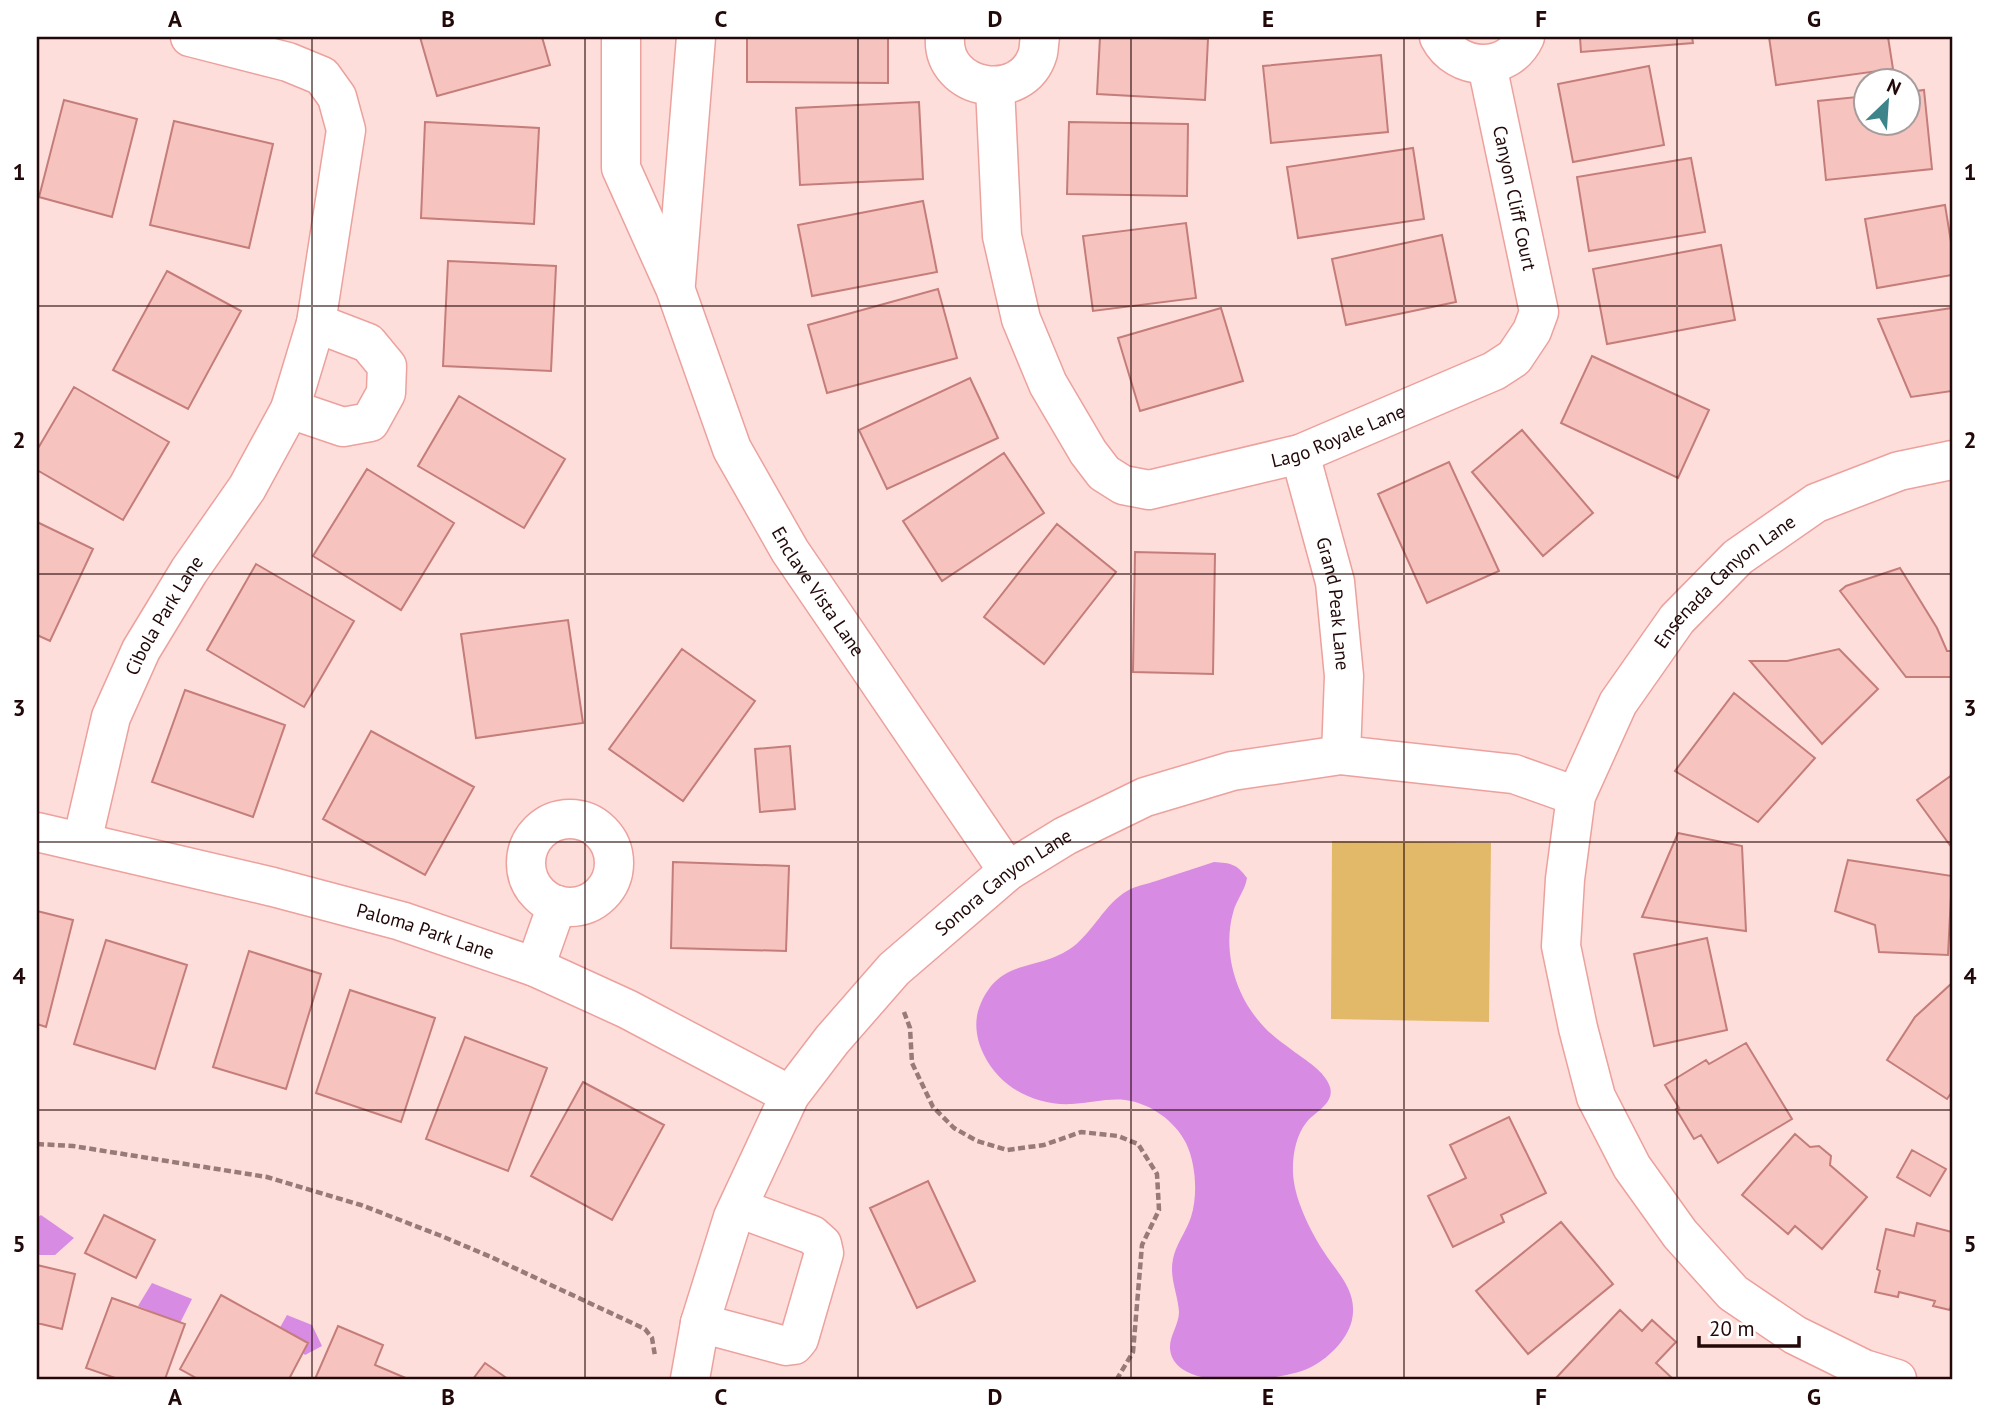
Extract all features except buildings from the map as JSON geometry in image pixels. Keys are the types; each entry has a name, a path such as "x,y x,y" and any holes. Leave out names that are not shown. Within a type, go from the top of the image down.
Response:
{"street":[{"name":"Cibola Park Lane","path":"82,842 111,717 141,650 189,571 247,488 289,409 316,323 346,130 337,97 322,76 288,62 190,37"},
{"name":"Enclave Vista Lane","path":"621,37 621,168 675,288 732,449 790,551 1009,871"},
{"name":"Enclave Vista Lane","path":"675,288 696,37"},
{"path":"945,37 949,59 960,74 976,84 995,87 1013,82 1028,71 1038,55 1040,37"},
{"path":"1439,37 1448,51 1460,60 1487,65 1502,61 1515,52 1525,37"},
{"name":"Canyon Cliff Court","path":"1487,65 1539,312 1532,331"},
{"name":"Lago Royale Lane","path":"995,87 1002,236 1021,319 1048,384 1088,452 1104,472 1123,485 1149,490 1300,454 1493,371 1514,358 1532,331"},
{"path":"289,409 343,427 370,422 386,393 387,366 368,344 316,323"},
{"name":"Grand Peak Lane","path":"1300,454 1335,582 1344,676 1341,755"},
{"name":"Ensenada Canyon Lane","path":"1898,1379 1864,1369 1795,1335 1733,1293 1680,1234 1632,1167 1596,1097 1577,1028 1561,946 1565,879 1576,796 1618,703 1677,619 1738,557 1816,503 1899,471 1952,460"},
{"name":"Sonora Canyon Lane","path":"690,1379 700,1323 738,1208 790,1095 832,1040 894,969 1009,871 1065,836 1145,797 1232,771 1341,755 1514,774 1576,796"},
{"name":"Paloma Park Lane","path":"37,832 273,887 401,921 535,967 627,1009 790,1095"},
{"path":"535,967 558,905"},
{"path":"700,1323 786,1346 794,1345 799,1339 824,1253 821,1244 812,1235 738,1208"}],"path":[{"path":"877,988 902,1007 910,1028 912,1063 933,1107 954,1128 977,1140 1007,1150 1044,1146 1081,1132 1118,1136 1138,1144 1157,1174 1159,1210 1142,1245 1133,1352 1116,1379"},
{"path":"37,1144 74,1146 267,1177 360,1205 478,1251 645,1328 652,1338 656,1352 654,1366"}],"shaded area":[{"path":"1332,841 1491,843 1489,1022 1331,1019"},
{"path":"1214,862 1233,865 1247,878 1233,913 1229,941 1233,969 1243,996 1266,1029 1319,1071 1330,1087 1327,1103 1306,1123 1299,1136 1294,1151 1293,1175 1298,1200 1306,1218 1319,1245 1345,1283 1353,1310 1346,1335 1322,1360 1293,1373 1252,1380 1208,1378 1189,1373 1176,1363 1170,1349 1179,1312 1172,1273 1173,1259 1191,1217 1195,1189 1189,1151 1175,1127 1152,1109 1125,1100 1059,1104 1021,1093 1009,1086 991,1067 981,1049 976,1029 981,1003 999,978 1010,971 1047,960 1074,946 1112,903 1130,889"},
{"path":"41,1215 74,1238 55,1255 37,1255 37,1218"},
{"path":"152,1283 192,1299 180,1323 138,1306"},
{"path":"287,1315 312,1325 322,1346 305,1355 278,1331"}]}
